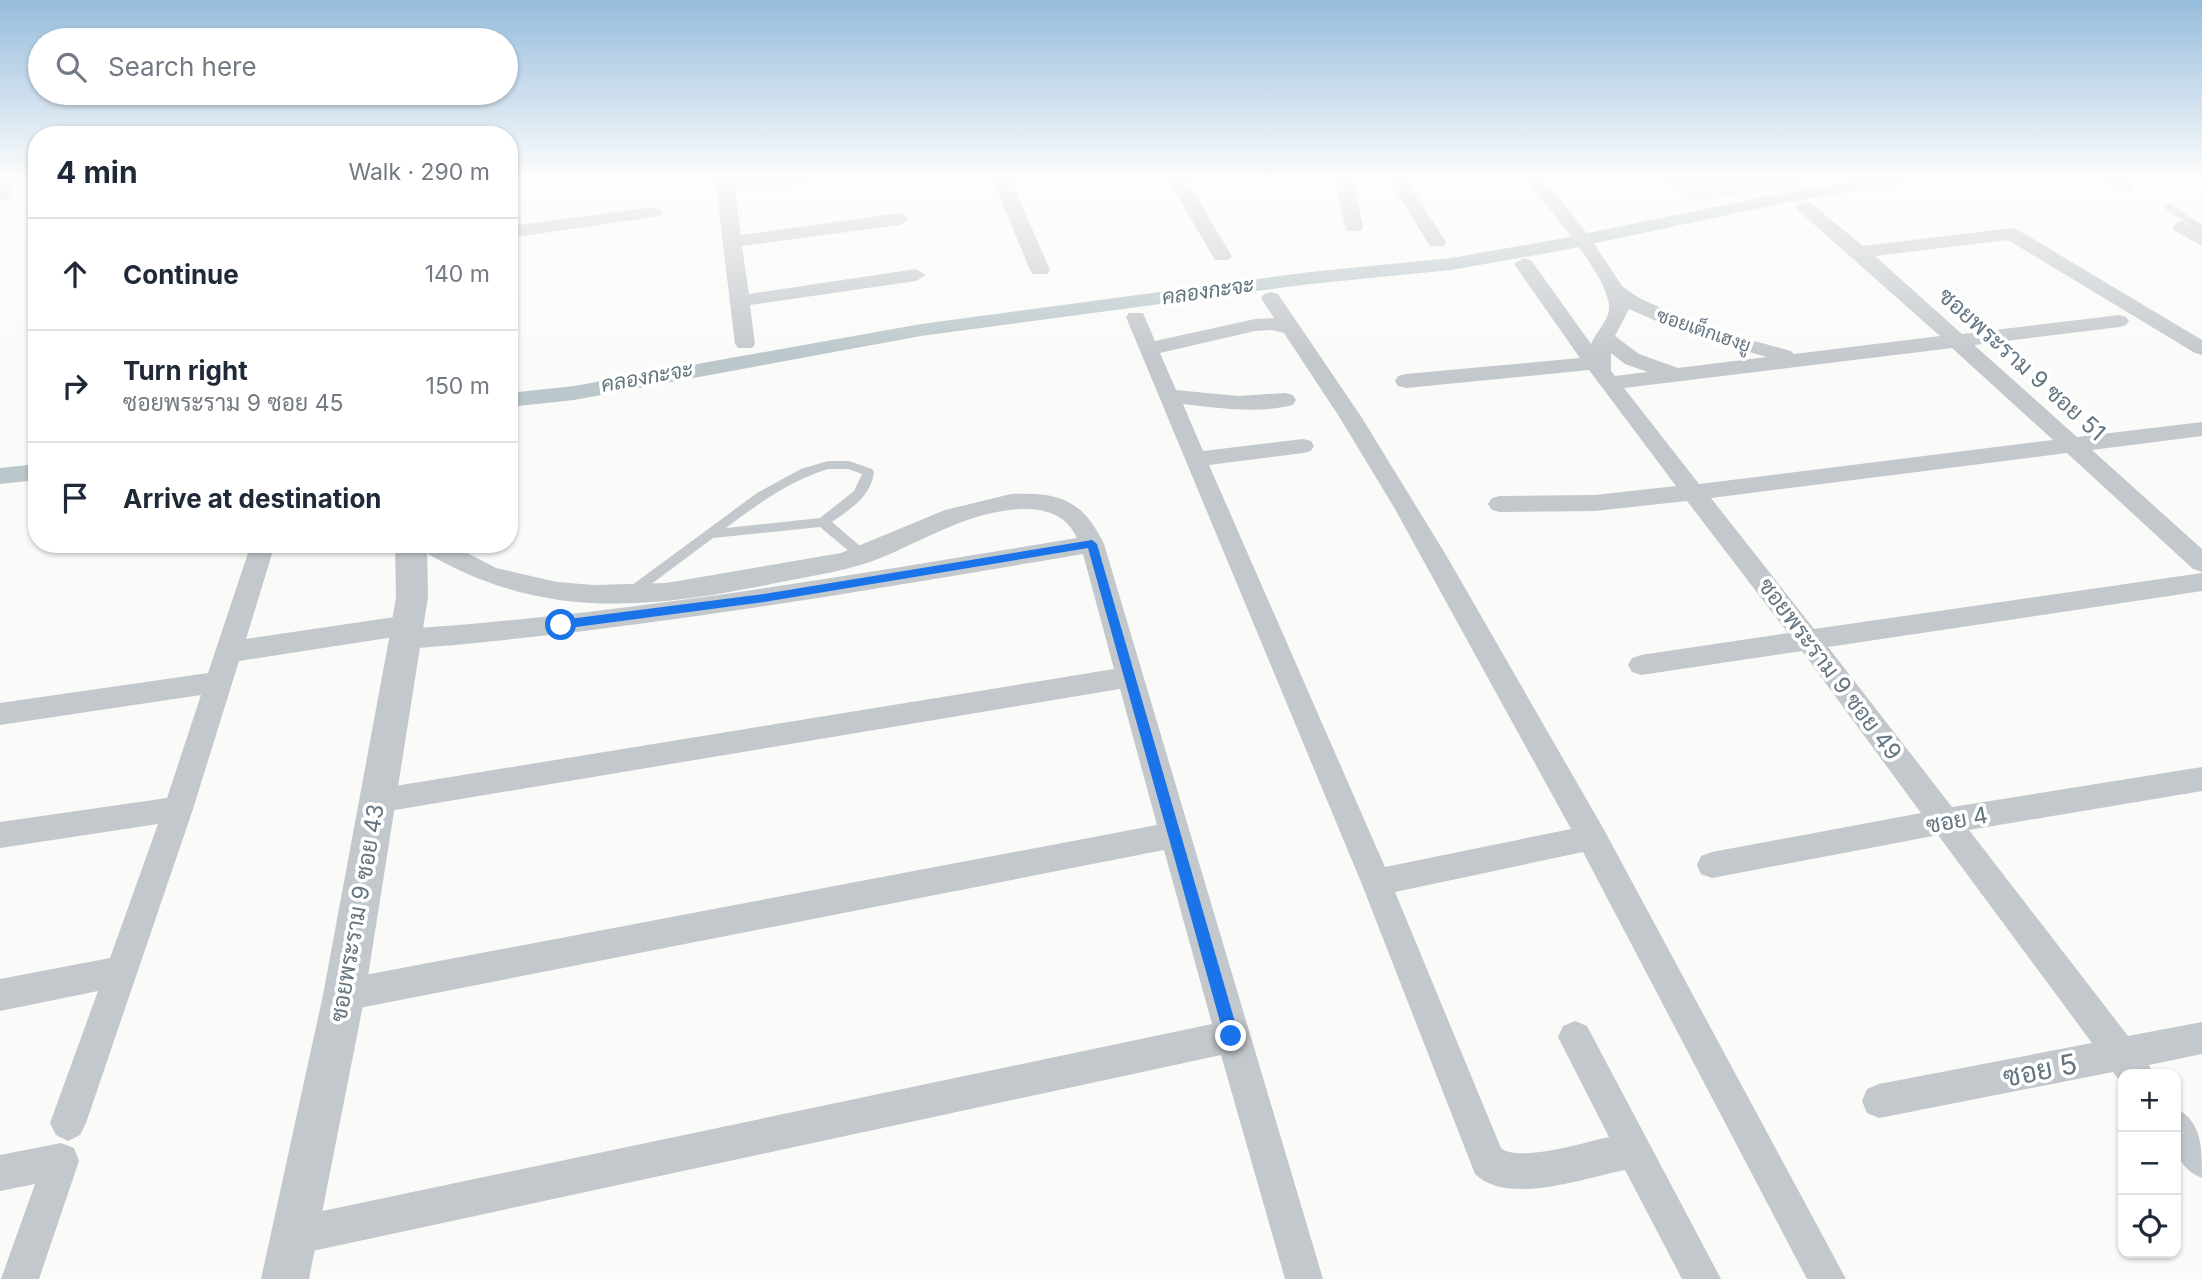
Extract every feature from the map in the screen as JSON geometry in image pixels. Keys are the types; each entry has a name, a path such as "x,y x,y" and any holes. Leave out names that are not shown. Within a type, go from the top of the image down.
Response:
{"street":[{"path":"731,238 745,344"},
{"path":"732,242 764,238"},
{"path":"1026,238 1040,270"},
{"path":"1211,238 1222,256"},
{"path":"1434,238 1437,242"},
{"name":"ซอยเต็กเฮงยู","path":"1580,238 1615,290 1636,305 1688,327 1760,350 1799,358"},
{"name":"ซอยพระราม 9 ซอย 51","path":"1842,238 2202,563"},
{"path":"1859,252 1980,238"},
{"path":"2017,238 2202,349"},
{"name":"ซอยพระราม 9 ซอย 49","path":"1524,264 2128,1064"},
{"path":"740,301 916,275"},
{"path":"1602,364 1619,314 1620,304 1615,290"},
{"path":"1271,298 1362,430 1592,837 1828,1279"},
{"path":"1136,317 1376,882 1488,1161 1496,1169 1525,1172 1634,1150"},
{"path":"1406,381 1602,364 1685,373 2119,321"},
{"path":"1148,349 1255,325 1273,324 1291,329"},
{"path":"1602,364 1619,352 1644,365 1685,373 1700,363 1704,347 1688,327"},
{"path":"1169,396 1238,403 1286,400"},
{"path":"1500,504 1595,503 2202,429"},
{"path":"1196,459 1303,446"},
{"path":"447,553 487,574 567,593 608,596 745,580 862,555 945,520 1008,502 1036,502 1072,512 1084,525 1092,544 1231,1036 1304,1279"},
{"path":"229,652 407,632 499,633 764,598 1092,544"},
{"path":"68,1123 178,809 261,553"},
{"name":"ซอยพระราม 9 ซอย 43","path":"285,1279 344,995 407,632 412,597 411,553"},
{"path":"862,555 869,580"},
{"path":"1641,665 2202,582"},
{"path":"561,625 567,593"},
{"path":"377,801 1128,677"},
{"path":"0,715 219,682"},
{"name":"ซอย 4","path":"1712,865 1945,821 2202,779"},
{"path":"0,835 178,809"},
{"path":"344,995 1174,835"},
{"path":"1376,882 1592,837"},
{"path":"0,995 121,971"},
{"path":"294,1236 1231,1036"},
{"path":"1575,1037 1702,1279"},
{"name":"ซอย 5","path":"1879,1101 2128,1064 2202,1038"},
{"path":"2181,1132 2202,1160"},
{"path":"0,1173 61,1161"},
{"path":"20,1279 61,1161"}],"lane":[{"path":"628,594 768,491 817,469 858,466 868,472 869,483 861,494 823,522 710,534"},
{"path":"823,522 862,555"}],"waterway":[{"name":"คลองกะจะ","path":"518,399 574,393 921,330 1310,278 1451,264 1594,238"},
{"name":"คลองกะจะ","path":"0,476 28,473"}],"route":[{"path":"561,625 764,598 1092,544 1231,1036"}]}
